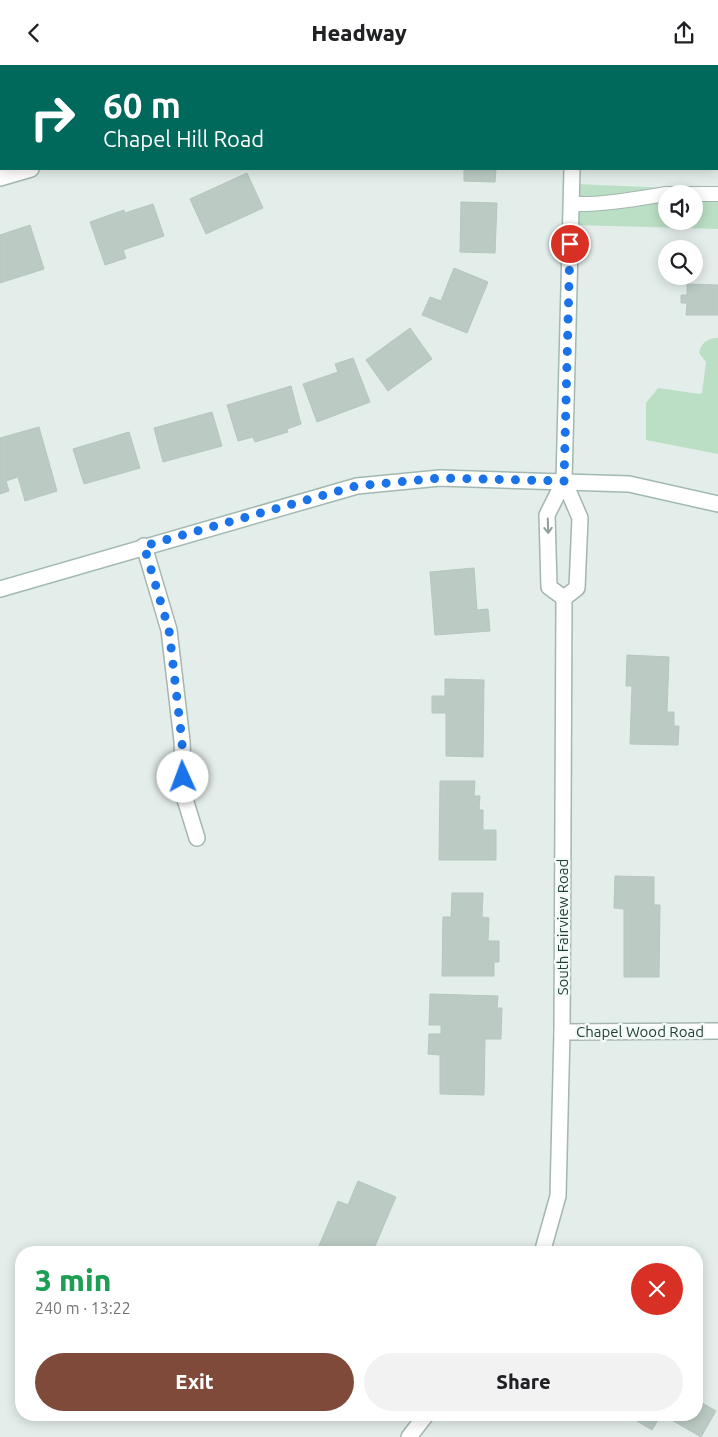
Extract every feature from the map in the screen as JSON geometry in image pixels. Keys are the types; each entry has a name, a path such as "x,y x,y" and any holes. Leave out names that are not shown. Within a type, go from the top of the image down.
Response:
{"street":[{"path":"0,178 28,170"},
{"path":"564,481 547,515 549,587 564,599 577,588 580,518 564,481 572,170"},
{"path":"0,589 356,486 440,478 629,484 718,504"},
{"path":"144,546 169,630 182,741 184,796 197,838"},
{"name":"South Fairview Road","path":"544,1246 558,1196 562,1032 564,599"},
{"name":"Chapel Wood Road","path":"562,1032 718,1031"},
{"path":"409,1437 421,1421"}],"lane":[{"path":"703,194 718,194"},
{"path":"571,204 589,205 658,195"}],"green space":[{"path":"575,184 658,187 658,227 575,225"},
{"path":"703,189 718,190 718,229 703,229"},
{"path":"718,338 718,454 646,440 646,403 658,388 702,393 706,362 699,353 704,343"}],"building":[{"path":"464,170 496,170 495,182 464,181"},
{"path":"247,173 263,208 206,234 190,199"},
{"path":"461,202 497,203 495,253 460,252"},
{"path":"153,204 164,236 123,250 126,258 105,265 90,222 124,210 125,213"},
{"path":"30,225 44,269 0,283 0,235"},
{"path":"454,268 488,282 467,333 422,315 430,297 441,301"},
{"path":"687,285 718,285 718,315 686,315 687,303 681,303 681,295 687,295"},
{"path":"410,328 432,359 388,391 366,360"},
{"path":"353,358 370,402 317,422 303,384 338,372 335,364"},
{"path":"291,386 301,424 287,429 288,432 255,442 253,437 238,441 227,405"},
{"path":"212,412 222,446 163,462 154,428"},
{"path":"39,427 57,491 25,501 18,477 6,481 9,491 0,494 0,438"},
{"path":"129,432 140,468 84,484 73,449"},
{"path":"474,568 477,610 488,609 490,631 435,635 430,572"},
{"path":"627,655 669,657 667,712 674,712 674,726 679,726 678,745 630,744 632,686 626,686"},
{"path":"445,679 484,680 483,757 446,756 446,713 432,713 432,696 445,696"},
{"path":"440,781 475,781 474,796 480,796 479,810 483,810 483,830 496,830 496,860 439,860"},
{"path":"615,876 654,877 654,905 660,905 659,977 624,977 624,909 614,908"},
{"path":"452,893 483,893 482,917 489,918 488,941 499,941 499,962 494,962 494,976 442,976 443,917 451,917"},
{"path":"430,994 498,996 497,1008 502,1008 501,1039 485,1039 484,1095 440,1094 440,1055 428,1054 429,1034 441,1034 441,1025 429,1025"},
{"path":"358,1181 396,1197 375,1246 319,1246 338,1201 348,1205"},
{"path":"703,1403 716,1411 701,1437 673,1421 703,1421"},
{"path":"637,1421 657,1421 652,1430"}],"route":[{"path":"183,777 182,741 169,630 144,546 356,486 440,478 564,481 570,244"}]}
